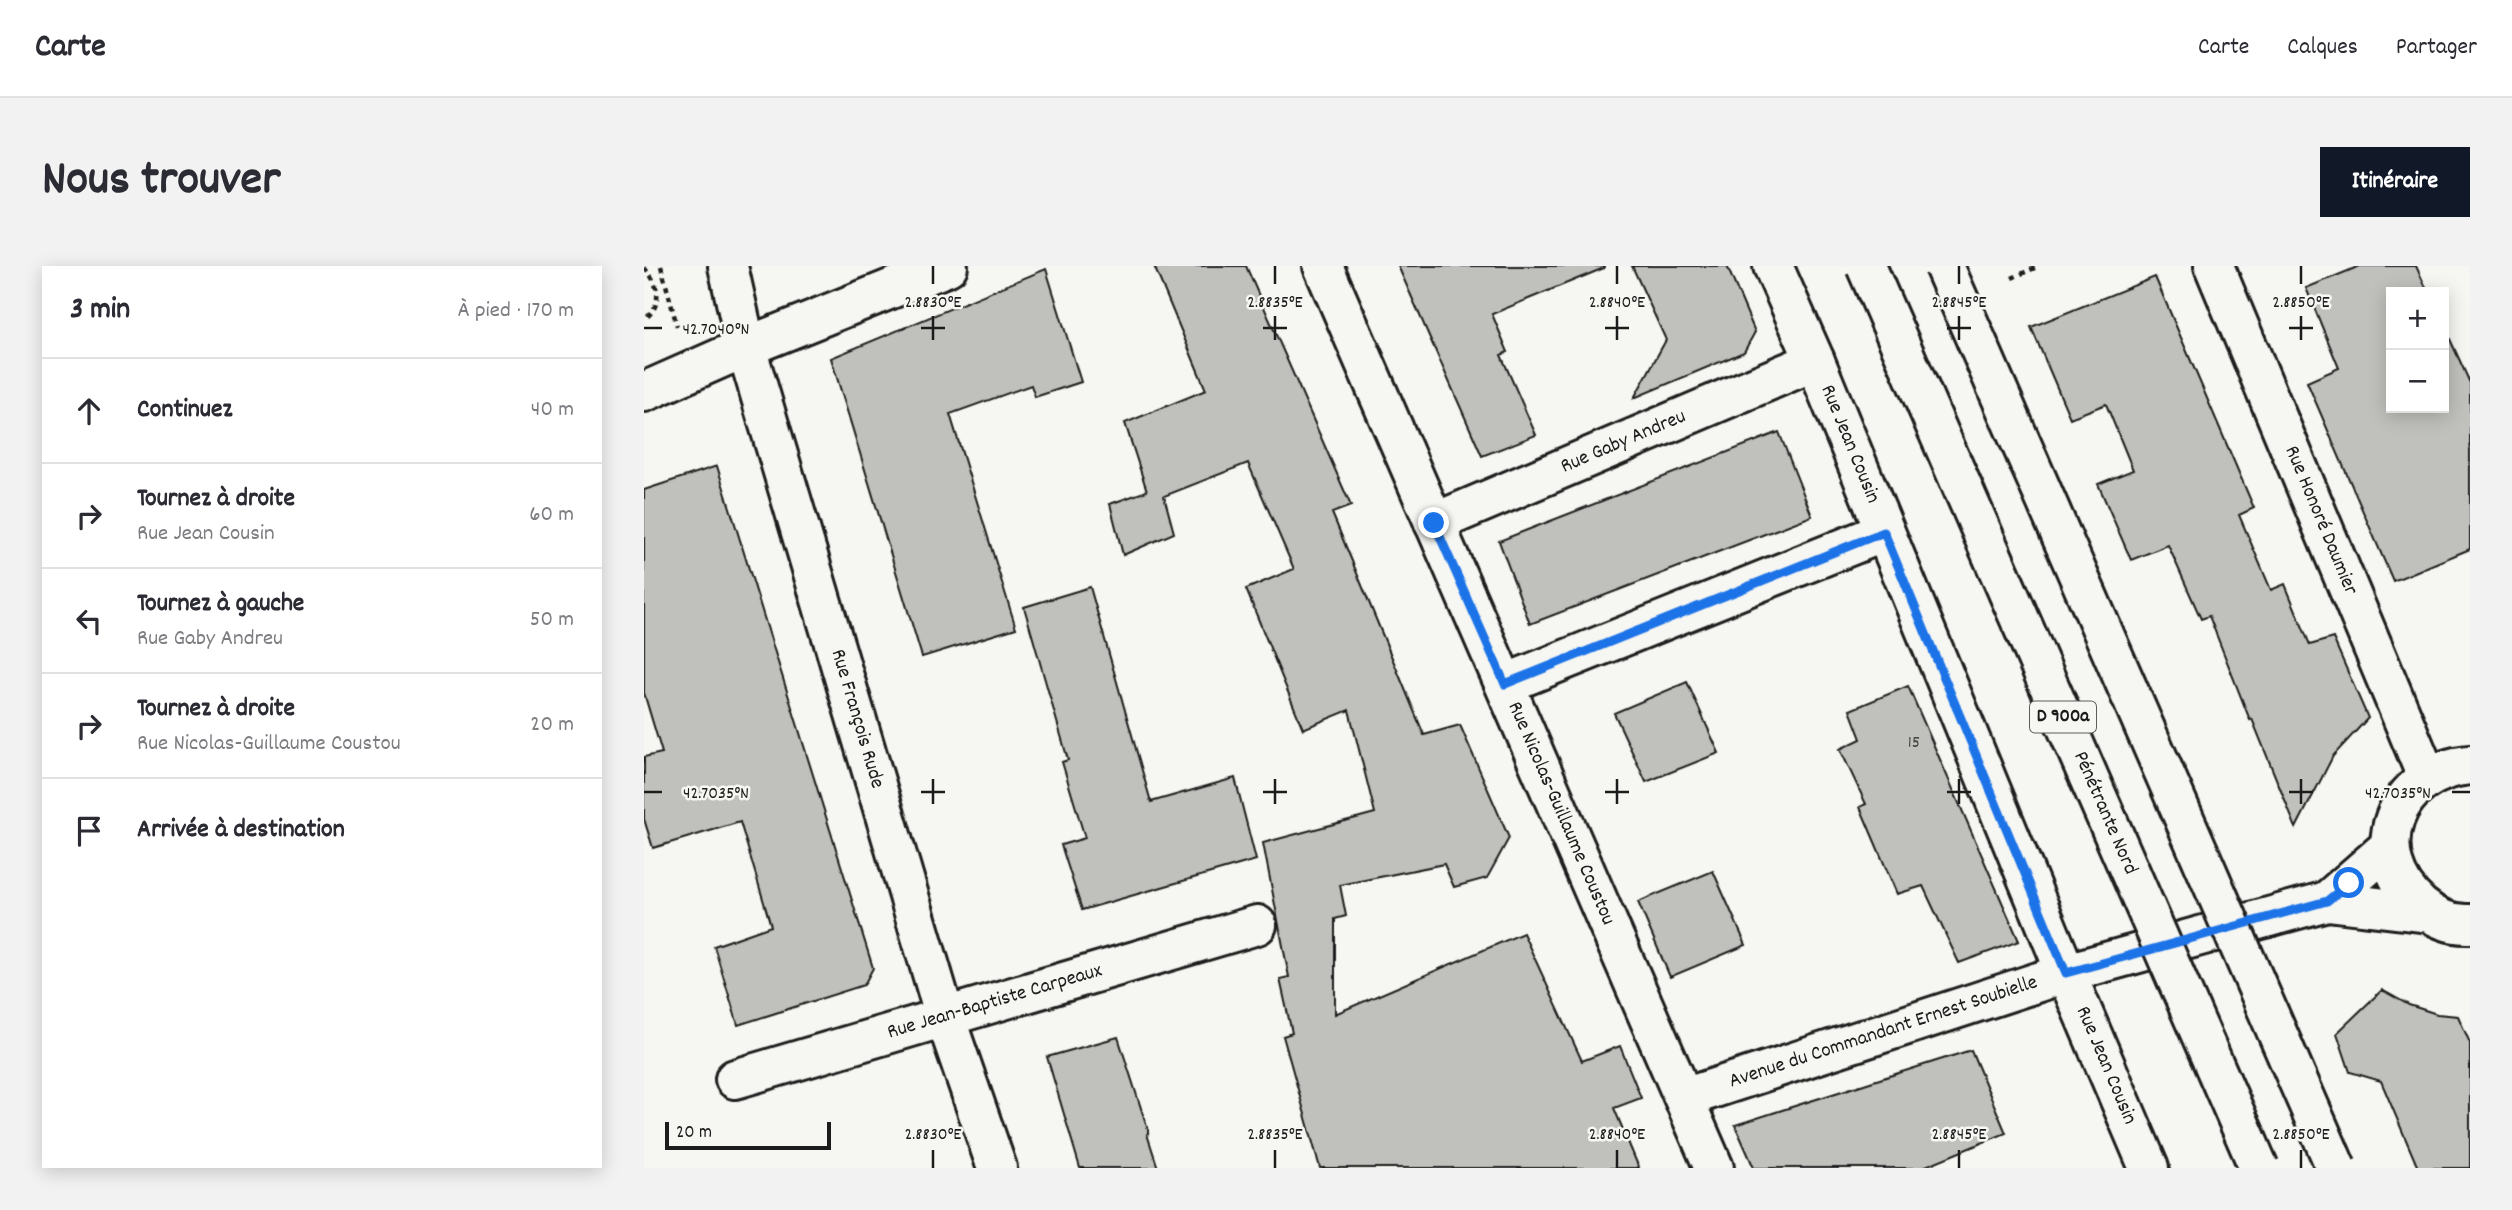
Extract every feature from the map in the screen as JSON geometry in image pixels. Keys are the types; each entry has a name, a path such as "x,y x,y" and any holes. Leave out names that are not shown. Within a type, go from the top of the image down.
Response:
{"main road":[{"name":"Rue François Rude","path":"727,266 746,347 945,1017 997,1168"},
{"path":"644,392 911,275 948,266"},
{"name":"Rue Nicolas-Guillaume Coustou","path":"1323,266 1714,1168"},
{"name":"Rue Jean Cousin","path":"1773,266 1815,360 2066,973 2149,1168"},
{"name":"Pénétrante Nord","path":"1867,266 2259,1168"},
{"path":"1944,266 2336,1168"},
{"name":"Rue Honoré Daumier","path":"2214,266 2427,777"},
{"name":"Rue Gaby Andreu","path":"1434,523 1815,360"},
{"path":"1505,684 1884,532"},
{"path":"2458,924 2409,895 2395,873 2390,846 2394,820 2407,795 2427,777 2451,767 2470,765"},
{"name":"Avenue du Commandant Ernest Soubielle","path":"2327,901 2390,846"},
{"name":"Avenue du Commandant Ernest Soubielle","path":"1684,1098 2066,973 2327,901 2458,924"},
{"name":"Rue Jean-Baptiste Carpeaux","path":"735,1079 1257,925"}],"path":[{"path":"661,266 689,372"},
{"path":"2012,278 2039,266"},
{"path":"644,268 656,283 658,299 650,315 644,319"}],"building":[{"path":"1154,266 1246,266 1351,506 1332,513 1424,735 1460,725 1509,838 1487,878 1454,887 1444,864 1340,885 1346,916 1335,919 1335,1014 1523,933 1582,1061 1620,1046 1641,1098 1614,1108 1639,1168 1320,1168 1283,1036 1292,1033 1280,979 1289,977 1263,843 1375,813 1349,710 1303,729 1246,589 1294,569 1248,463 1164,496 1174,533 1123,555 1110,504 1147,491 1125,423 1206,390"},
{"path":"1398,266 1604,266 1492,314 1508,352 1501,355 1536,435 1482,456"},
{"path":"1632,266 1727,266 1755,332 1744,352 1634,398 1666,340"},
{"path":"2360,266 2416,266 2426,287 2386,287 2386,413 2449,413 2449,337 2470,383 2470,549 2393,581 2307,382 2339,368 2306,288"},
{"path":"1046,269 1081,382 1035,397 1031,385 950,414 1016,628 922,657 831,358"},
{"path":"2155,277 2254,508 2239,515 2271,590 2285,584 2310,645 2333,638 2368,718 2333,756 2296,828 2209,616 2201,619 2168,545 2131,560 2098,484 2133,470 2106,404 2070,418 2031,327"},
{"path":"1779,432 1812,516 1530,624 1499,541"},
{"path":"717,466 873,968 864,985 738,1025 714,946 771,926 740,822 653,848 644,819 644,757 662,753 644,693 644,490"},
{"path":"1090,587 1151,802 1235,778 1256,860 1082,910 1061,845 1085,838 1062,762 1068,760 1024,607"},
{"path":"1687,682 1719,753 1646,782 1614,713"},
{"path":"1908,686 2019,941 1959,963 1923,886 1897,894 1860,807 1866,804 1840,749 1861,739 1850,710"},
{"path":"1713,871 1746,945 1670,977 1638,902"},
{"path":"2382,990 2409,1005 2437,1014 2458,1016 2470,1043 2470,1168 2418,1168 2381,1081 2350,1072 2337,1033"},
{"path":"1118,1037 1158,1168 1080,1168 1047,1057"},
{"path":"1971,1050 2006,1133 1921,1168 1754,1168 1735,1125"}],"route":[{"path":"1434,523 1505,684 1884,532 2066,973 2327,901 2349,883"}]}
